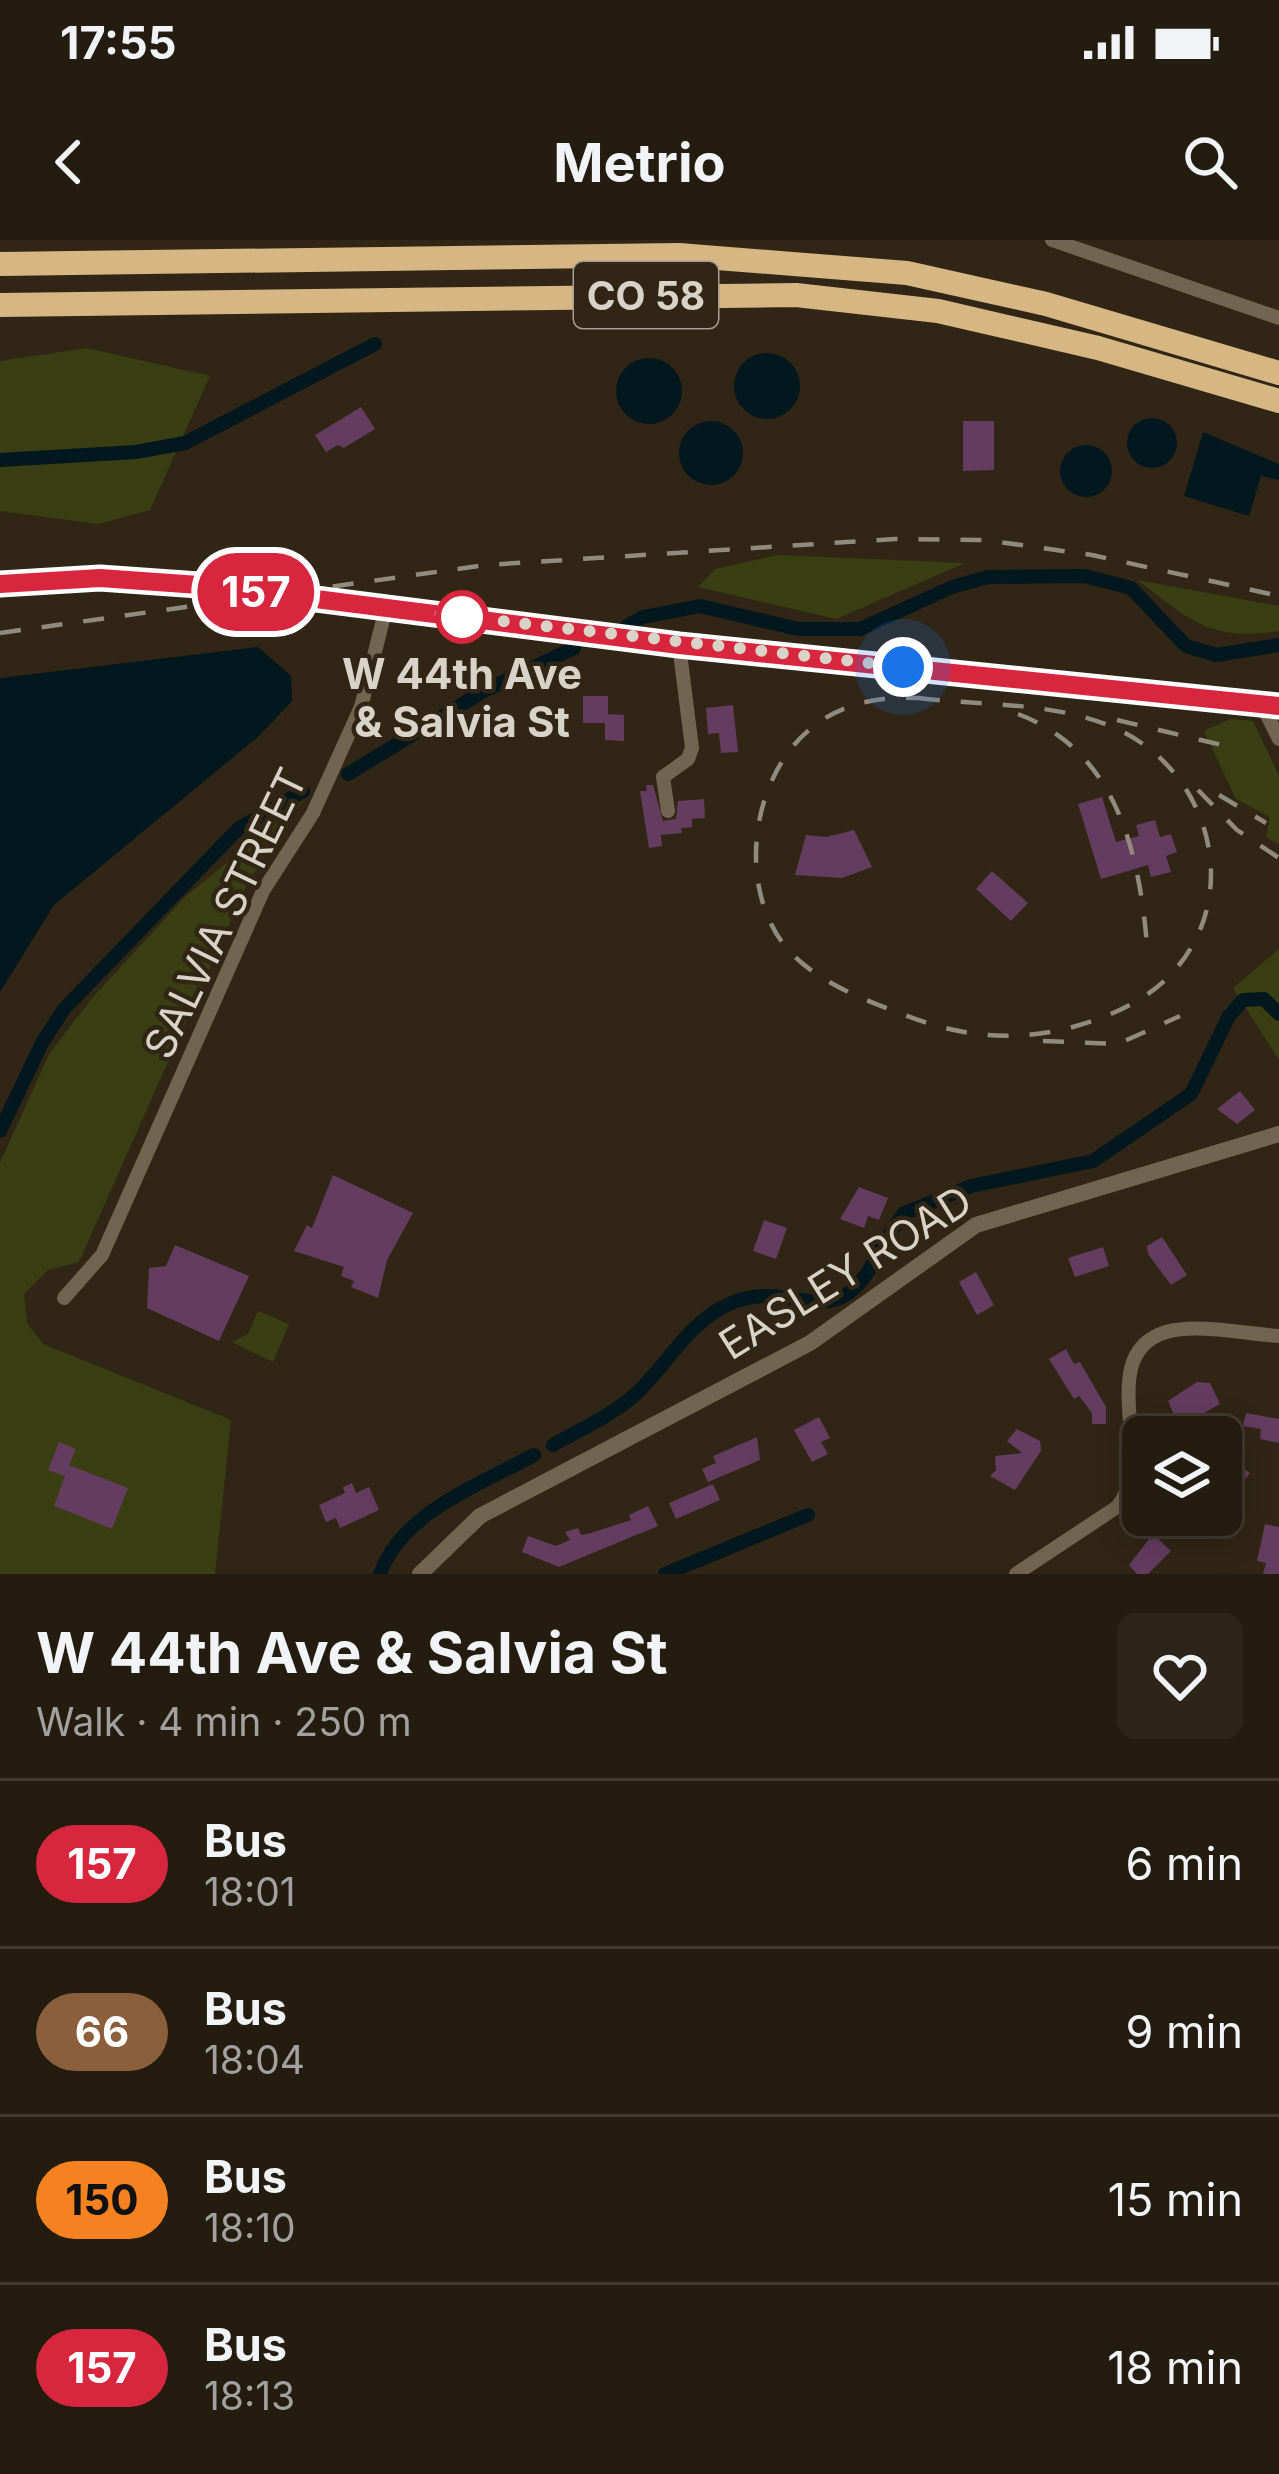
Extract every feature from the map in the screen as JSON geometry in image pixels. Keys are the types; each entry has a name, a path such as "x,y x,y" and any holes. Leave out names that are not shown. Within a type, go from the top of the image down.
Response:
{"highway":[{"name":"CO 58","path":"0,264 679,255 907,273 1046,304 1279,373"},
{"name":"CO 58","path":"0,305 796,295 938,311 1098,348 1279,401"}],"street":[{"path":"1052,240 1279,318"},
{"path":"0,584 79,578 165,582 679,645 1270,706 1279,739"},
{"name":"SALVIA STREET","path":"64,1298 102,1255 268,881 323,792 368,688 386,608"},
{"path":"668,811 663,777 688,759 692,748 679,645"},
{"name":"EASLEY ROAD","path":"420,1574 480,1516 810,1343 976,1226 1279,1135"},
{"path":"1016,1574 1117,1507 1130,1493 1136,1464 1130,1372 1148,1343 1166,1332 1279,1336"}],"green space":[{"path":"87,348 210,376 150,510 98,524 0,511 0,361"},
{"path":"778,555 965,563 836,619 698,587 715,569"},
{"path":"1137,580 1279,606 1279,631 1235,633 1202,625"},
{"path":"1230,719 1253,721 1279,776 1279,844 1266,837 1270,817 1236,799 1204,731"},
{"path":"304,800 248,882 79,1262 48,1270 24,1294 27,1323 43,1344 231,1420 215,1574 0,1574 0,1163 49,1054 93,997 186,896"},
{"path":"1279,949 1279,1060 1233,988"},
{"path":"258,1311 289,1324 273,1362 232,1342 248,1334"}],"water":[{"path":"767,353 790,363 800,386 790,409 767,419 744,409 734,386 744,363"},
{"path":"649,358 672,368 682,391 672,414 649,424 626,414 616,391 626,368"},
{"path":"1152,418 1170,425 1177,443 1170,461 1152,468 1134,461 1127,443 1134,425"},
{"path":"711,421 734,430 743,453 734,476 711,485 688,476 679,453 688,430"},
{"path":"1203,432 1279,464 1279,480 1261,476 1249,516 1184,496"},
{"path":"1086,445 1104,453 1112,471 1104,489 1086,497 1068,489 1060,471 1068,453"},
{"path":"258,647 291,676 292,701 259,736 54,905 0,992 0,678"}],"building":[{"path":"361,407 375,429 344,448 338,445 326,452 315,435"},
{"path":"963,421 994,421 994,470 963,471"},
{"path":"583,696 608,696 608,714 624,715 624,741 605,740 605,723 583,723"},
{"path":"733,705 738,752 721,753 719,733 708,734 706,708"},
{"path":"646,785 653,785 663,821 676,819 678,801 704,799 705,818 692,819 692,827 681,828 682,833 661,835 662,846 649,848 640,791 647,791"},
{"path":"1102,797 1116,842 1139,836 1136,825 1155,820 1160,837 1171,834 1177,852 1166,856 1171,872 1151,877 1148,865 1101,879 1078,804"},
{"path":"854,830 872,867 842,878 795,875 806,835 826,837"},
{"path":"992,871 1028,903 1011,921 976,889"},
{"path":"1240,1091 1255,1110 1237,1124 1217,1109"},
{"path":"333,1175 413,1213 387,1260 378,1298 351,1287 354,1281 341,1276 344,1267 294,1251 307,1225 312,1228"},
{"path":"859,1187 888,1198 879,1220 868,1216 864,1228 840,1219"},
{"path":"764,1220 787,1228 776,1259 753,1251"},
{"path":"1162,1237 1187,1275 1171,1285 1148,1254 1147,1246"},
{"path":"175,1245 249,1276 219,1341 147,1308 149,1268 166,1266"},
{"path":"1103,1247 1109,1266 1075,1277 1068,1258"},
{"path":"976,1272 994,1305 977,1315 959,1282"},
{"path":"1066,1349 1074,1364 1080,1362 1106,1407 1106,1424 1092,1424 1092,1413 1079,1396 1074,1399 1049,1359"},
{"path":"1197,1382 1210,1383 1220,1404 1199,1416 1174,1416 1168,1401"},
{"path":"1246,1413 1279,1419 1279,1443 1260,1439 1261,1429 1243,1426"},
{"path":"819,1417 830,1438 821,1442 828,1454 812,1462 794,1430"},
{"path":"1017,1429 1040,1441 1041,1451 1015,1490 990,1476 996,1470 995,1456 1022,1453 1007,1441"},
{"path":"757,1437 760,1460 708,1482 702,1469 716,1463 713,1456"},
{"path":"59,1442 76,1449 69,1465 128,1488 112,1529 54,1506 65,1476 48,1470"},
{"path":"352,1483 356,1493 369,1487 379,1510 340,1528 336,1518 326,1522 319,1505 345,1493 343,1487"},
{"path":"713,1484 720,1500 676,1519 669,1503"},
{"path":"648,1506 658,1526 559,1567 522,1552 528,1536 556,1546 570,1540 565,1532 578,1528 581,1535 591,1533 631,1520 629,1515"},
{"path":"1265,1524 1279,1527 1279,1574 1263,1574 1266,1563 1257,1561"},
{"path":"1151,1536 1171,1551 1148,1574 1137,1574 1129,1565"}],"waterway":[{"path":"0,460 136,452 185,443 375,344"},
{"path":"627,626 643,617 700,606 798,629 860,629 952,587 988,577 1085,576 1131,588 1186,646 1216,655 1279,645"},
{"path":"348,774 484,691 574,648"},
{"path":"0,1131 42,1043 64,1009 238,829 303,791"},
{"path":"882,1246 903,1214 971,1186 1093,1161 1191,1094 1229,1016 1243,1000 1264,999 1279,1014"},
{"path":"553,1445 631,1398 694,1329 719,1309 756,1297 810,1301 842,1297 872,1265"},
{"path":"380,1574 391,1552 424,1517 534,1455"},
{"path":"665,1574 808,1515"}],"railway":[{"path":"0,633 486,565 895,539 985,540 1092,555 1279,596"},
{"path":"919,698 1033,708 1089,719 1116,728 1165,763 1199,816 1211,877 1197,937 1155,989 1126,1007 1077,1026 1020,1036 980,1034 922,1021 854,995 824,979 785,946 760,894 756,864 763,804 774,776 789,751 834,713 875,700 919,698"},
{"path":"1018,714 1078,752 1100,779 1129,840 1147,945"},
{"path":"1117,720 1222,745"},
{"path":"1198,790 1237,830 1279,858"},
{"path":"1219,795 1266,823"},
{"path":"1043,1041 1118,1044 1180,1016"}],"bus line":[{"name":"157","path":"0,584 100,578 213,586 679,645 1279,706"}],"place":[{"name":"W 44th Ave & Salvia St","path":"462,617"}],"route":[{"path":"462,617 440,614 679,645 903,667"}]}
